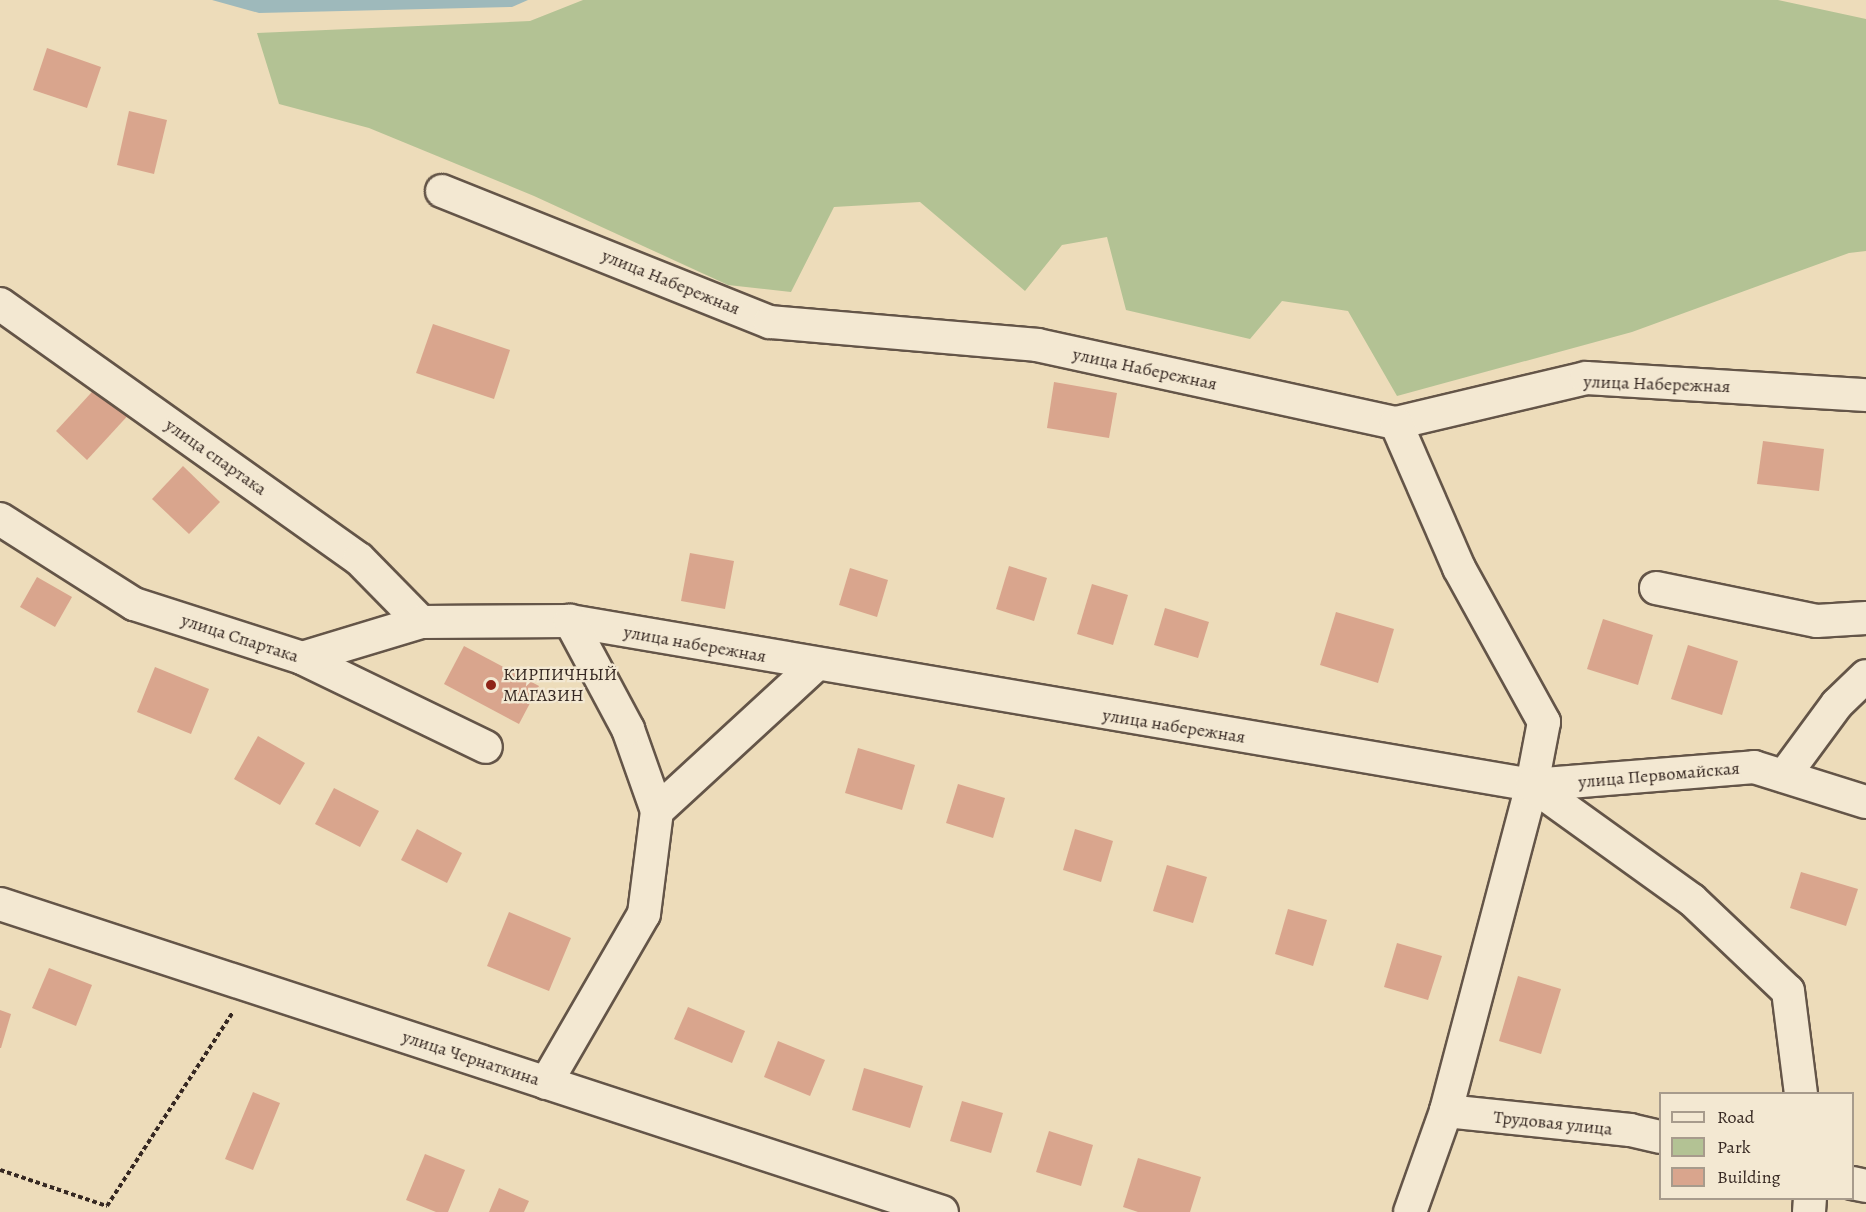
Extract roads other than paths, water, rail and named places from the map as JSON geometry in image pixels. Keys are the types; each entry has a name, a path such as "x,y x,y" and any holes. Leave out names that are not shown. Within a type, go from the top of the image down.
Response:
{"street":[{"name":"улица Набережная","path":"442,191 770,322 1037,345 1396,423 1586,378 1866,395"},
{"name":"улица спартака","path":"0,304 359,559 422,622"},
{"path":"1396,423 1459,568 1544,722 1532,785 1446,1112 1410,1212"},
{"name":"улица Спартака","path":"0,519 134,603 302,658 486,747"},
{"path":"1656,588 1818,621 1866,618"},
{"path":"546,1083 644,914 657,811 628,729 570,621"},
{"name":"улица набережная","path":"302,658 422,622 570,621 816,665 1532,785"},
{"path":"657,811 816,665"},
{"path":"1784,776 1837,704 1866,676"},
{"name":"улица Первомайская","path":"1532,785 1754,767 1866,802"},
{"path":"1532,785 1692,900 1788,991 1801,1092"},
{"name":"улица Чернаткина","path":"0,904 942,1212"},
{"name":"Трудовая улица","path":"1446,1112 1630,1130 1659,1137"}],"water":[{"path":"212,0 528,0 512,7 259,13"}],"place":[{"name":"КИРПИЧНЫЙ МАГАЗИН","path":"491,685"}]}
